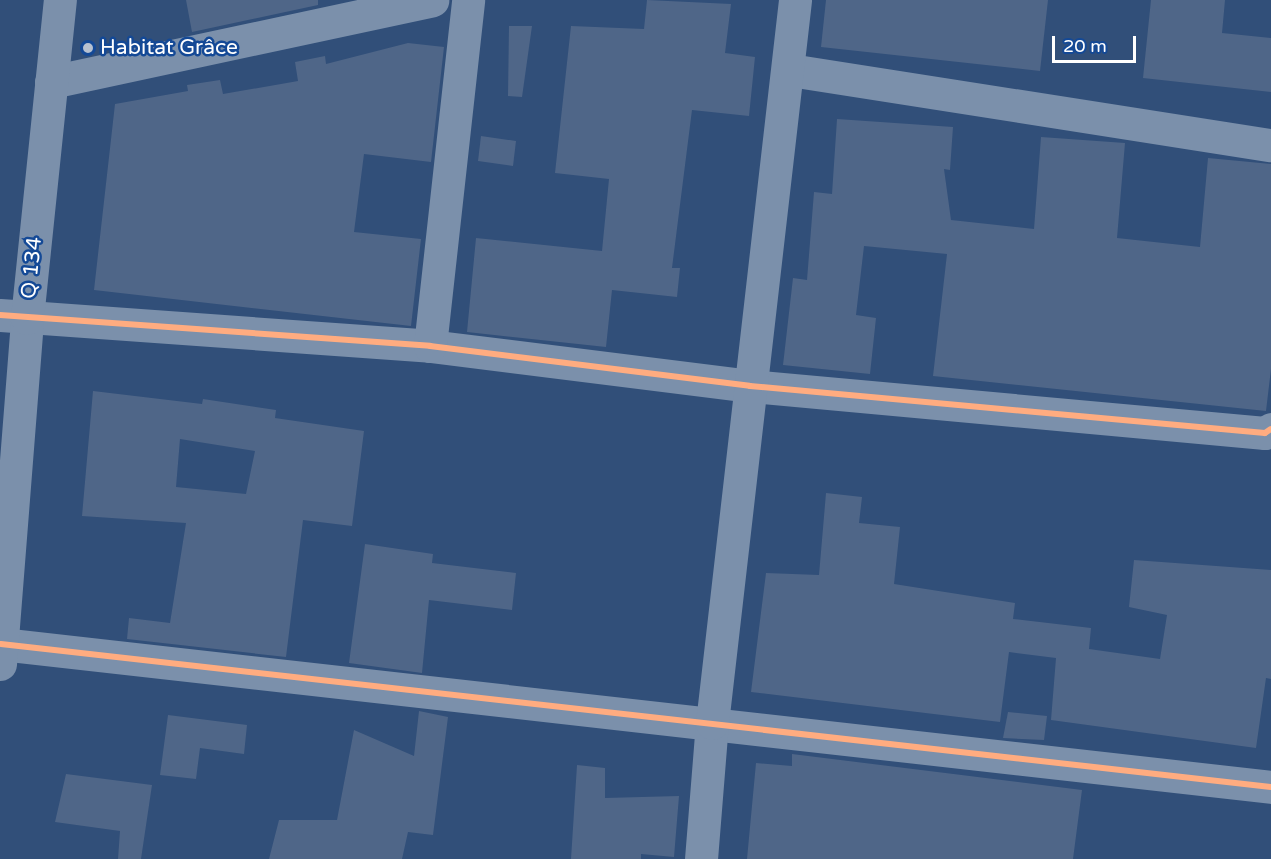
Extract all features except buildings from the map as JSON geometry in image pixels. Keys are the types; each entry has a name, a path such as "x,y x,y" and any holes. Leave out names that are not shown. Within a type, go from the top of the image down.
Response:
{"street":[{"name":"Q 134","path":"1,655 14,317 51,82 60,0"},
{"path":"51,82 432,0"},
{"path":"430,346 468,0"},
{"path":"701,859 712,723 750,386 790,70 795,0"},
{"path":"790,70 1271,145"},
{"path":"14,317 430,346 750,386 1265,433 1271,429"},
{"path":"1,655 712,723 1271,787"}],"cycle path":[{"path":"0,315 430,346 750,386 1265,433 1271,429"},
{"path":"1,644 1271,787"}],"place":[{"name":"Habitat Grâce","path":"88,48"}]}
